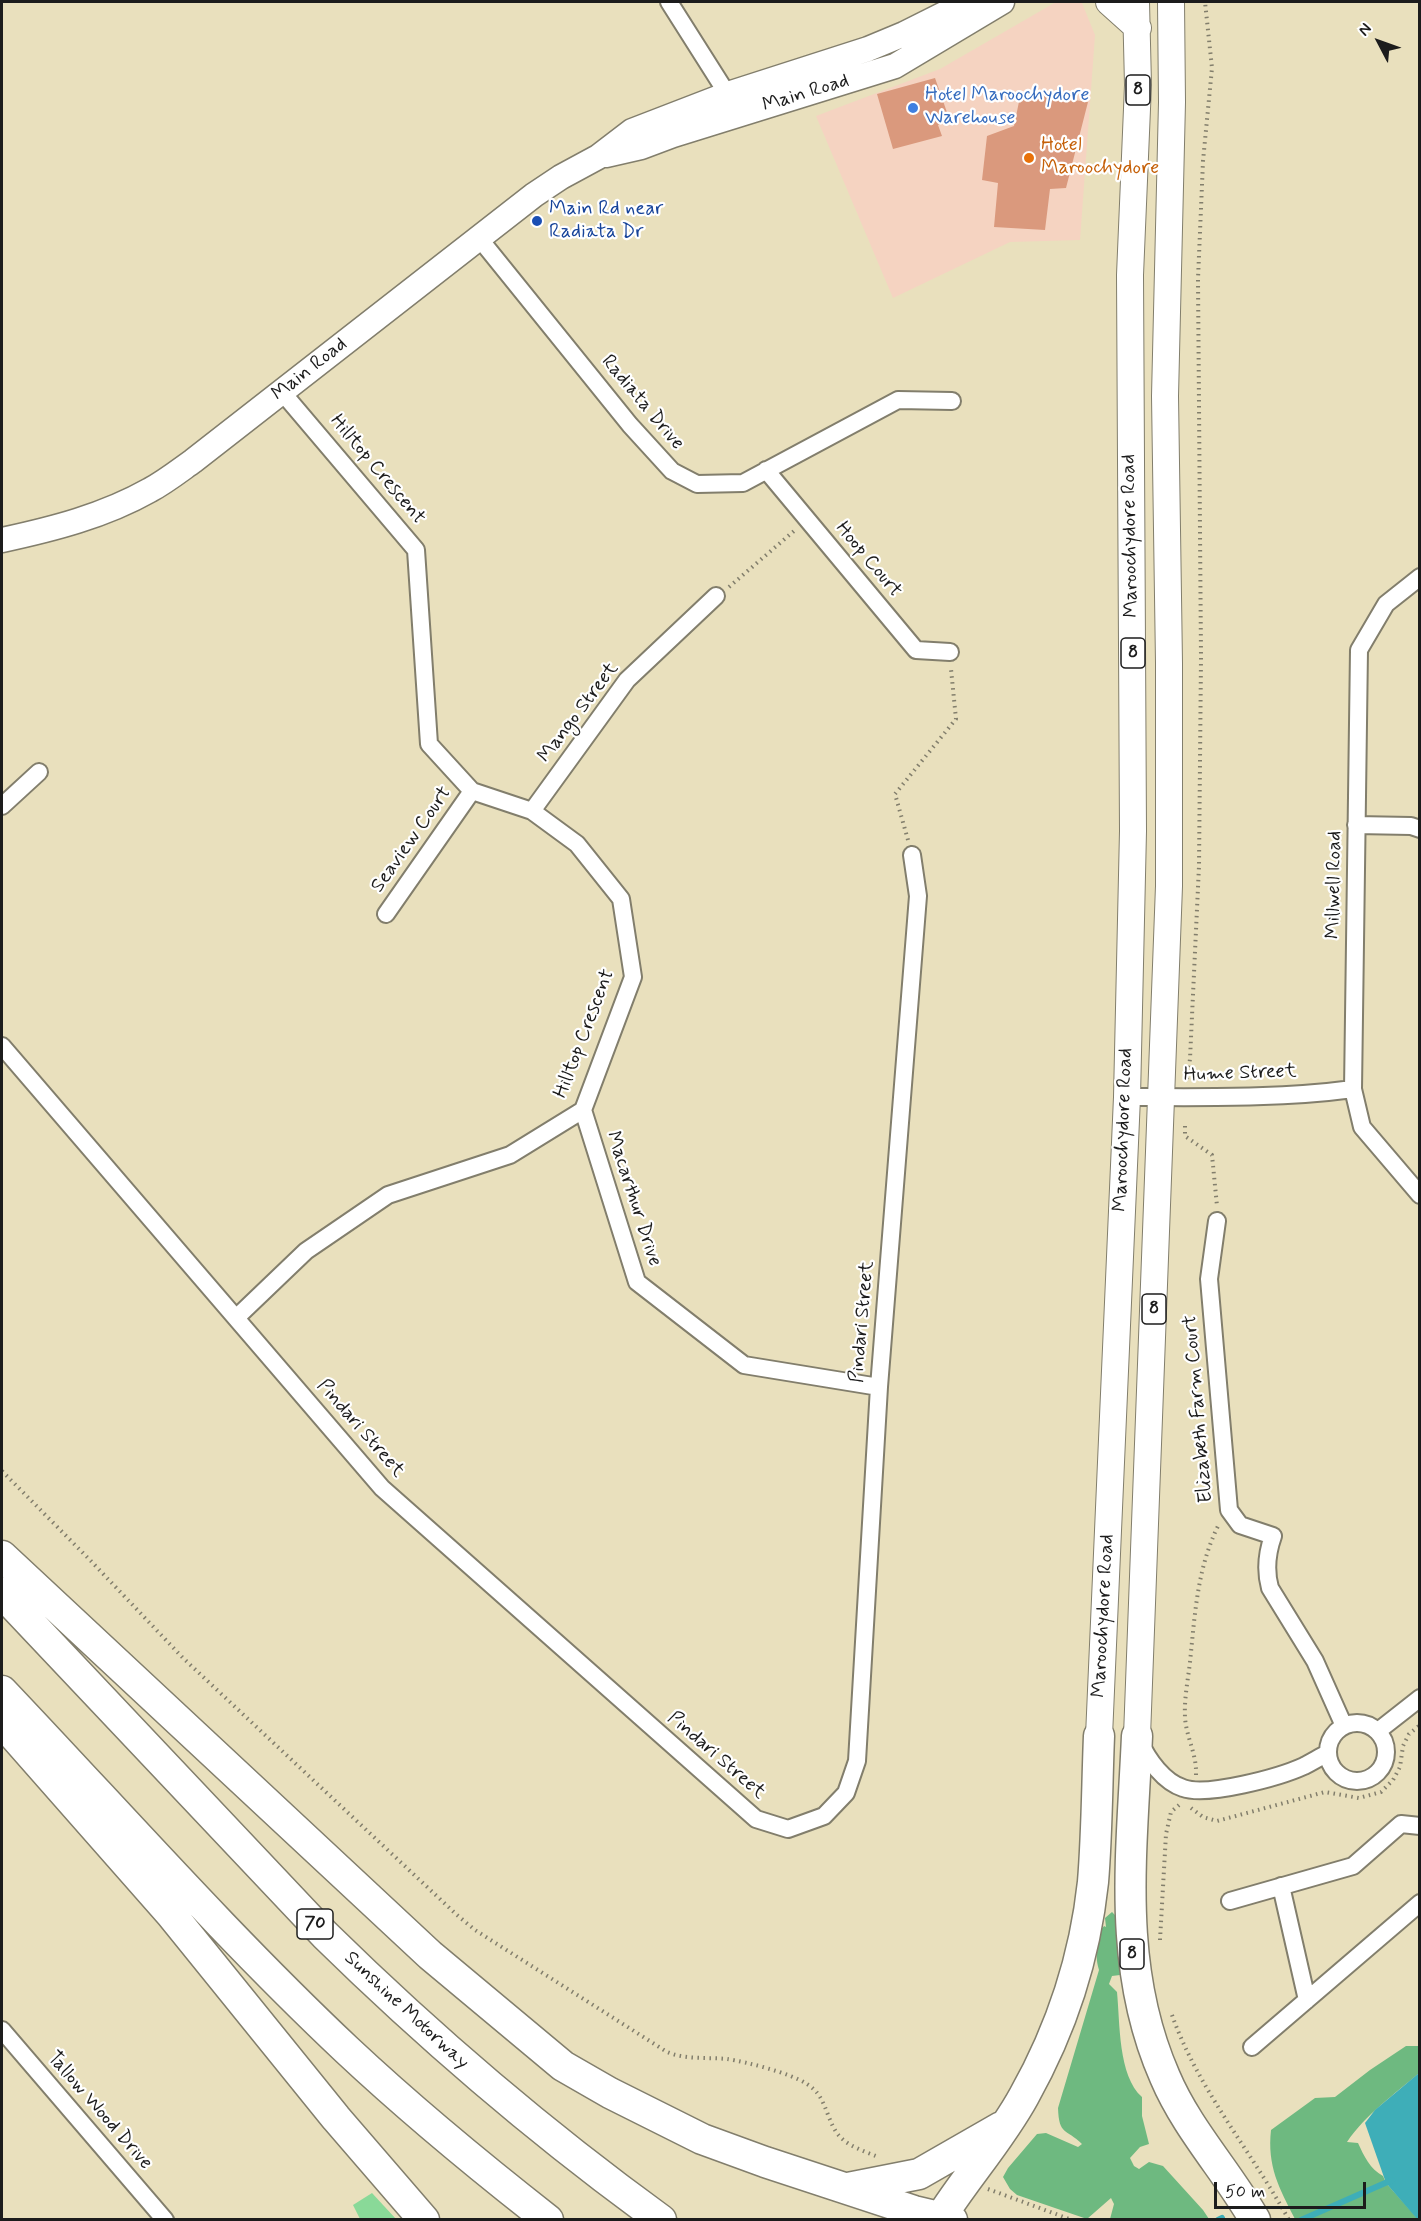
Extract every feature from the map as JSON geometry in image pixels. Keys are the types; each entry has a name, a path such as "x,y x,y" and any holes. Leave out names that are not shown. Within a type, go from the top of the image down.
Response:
{"highway":[{"path":"2,1556 430,1955 563,2066 649,2114 702,2139 765,2162 944,2219"},
{"name":"Sunshine Motorway","path":"2,1593 325,1935 381,1990 539,2128 661,2220"},
{"path":"2,1691 260,1964 347,2050 421,2116 548,2220"},
{"path":"2,1722 171,1914 336,2118 424,2220"},
{"name":"Maroochydore Road","path":"944,2219 1008,2124 1041,2065 1067,2001 1087,1925 1093,1880 1099,1736"},
{"name":"Maroochydore Road","path":"1137,1736 1130,1892 1133,1960 1147,2029 1164,2077 1179,2105 1243,2198 1255,2220"},
{"path":"848,2188 919,2174 1008,2124"}],"main road":[{"name":"Main Road","path":"733,104 904,34 968,2"},
{"name":"Main Road","path":"2,540 45,531 95,515 151,490 193,461 552,183 598,156 632,131 733,104 895,66 1002,2"},
{"path":"1109,2 1138,28"},
{"name":"Maroochydore Road","path":"1099,1736 1127,1096 1133,831 1130,275 1138,107 1136,2"},
{"name":"Maroochydore Road","path":"1137,1736 1162,1097 1169,811 1166,396 1172,2"}],"street":[{"path":"669,2 733,104"},
{"name":"Radiata Drive","path":"479,238 630,425 672,471 697,484 742,483 898,400 952,401"},
{"name":"Hilltop Crescent","path":"236,1318 306,1251 388,1195 510,1155 583,1110 633,977 621,899 576,844 532,811 472,790 429,744 416,550 282,392"},
{"name":"Hoop Court","path":"766,470 916,650 950,652"},
{"name":"Millwell Road","path":"1419,576 1386,604 1359,650 1353,1089 1362,1127 1419,1195"},
{"name":"Mango Street","path":"532,811 627,680 716,596"},
{"path":"2,806 39,772"},
{"name":"Seaview Court","path":"386,914 472,790"},
{"path":"1356,825 1411,826 1419,829"},
{"name":"Pindari Street","path":"2,1046 382,1488 756,1819 788,1829 824,1816 846,1793 857,1761 879,1387 918,896 912,855"},
{"name":"Hume Street","path":"1127,1096 1214,1097 1353,1089"},
{"name":"Macarthur Drive","path":"583,1110 637,1282 744,1365 879,1387"},
{"name":"Elizabeth Farm Court","path":"1217,1221 1209,1279 1228,1504 1231,1515 1240,1525 1273,1536 1268,1557 1267,1577 1270,1588 1315,1661 1344,1726"},
{"path":"1378,1731 1419,1698"},
{"path":"1362,1723 1378,1731 1383,1738 1386,1755 1379,1771 1364,1780 1347,1779 1340,1775 1334,1769 1328,1753 1332,1737 1344,1726 1362,1723"},
{"path":"1137,1736 1147,1755 1166,1777 1183,1788 1194,1791 1208,1791 1249,1783 1296,1769 1328,1753"},
{"path":"1230,1901 1353,1866 1401,1824 1419,1826"},
{"path":"1281,1886 1307,2000"},
{"path":"1252,2047 1419,1904"},
{"name":"Tallow Wood Drive","path":"2,2030 165,2220"}],"path":[{"path":"1190,1059 1199,854 1201,657 1197,279 1204,140 1212,68 1204,2"},
{"path":"716,596 742,577 807,520"},
{"path":"912,855 895,794 956,719 950,652"},
{"path":"1185,1136 1212,1155 1217,1221"},
{"path":"2,1471 183,1658 302,1768 378,1843 475,1930 667,2052 677,2056 728,2060 758,2066 805,2082 821,2097 836,2132 849,2144 868,2153"},
{"path":"1191,1808 1197,1761 1185,1717 1197,1590 1208,1546 1228,1504"},
{"path":"1159,1943 1166,1834 1171,1812 1179,1804 1216,1821 1325,1792 1359,1798 1369,1796 1381,1792 1394,1780 1400,1767 1403,1746 1419,1725"},
{"path":"1171,2012 1201,2079 1263,2173 1289,2219"},
{"path":"981,2193 990,2189 1072,2220"}],"shaded area":[{"name":"Hotel Maroochydore","path":"1056,2 1082,3 1095,35 1080,240 1010,242 893,298 816,116 940,69"}],"green space":[{"path":"1112,1912 1118,1918 1120,1975 1112,1976 1109,1984 1117,1992 1124,2062 1134,2088 1142,2097 1142,2116 1149,2144 1140,2147 1130,2158 1134,2166 1139,2169 1149,2162 1163,2166 1209,2219 1110,2219 1114,2204 1111,2198 1087,2219 1017,2195 1010,2189 1003,2177 1037,2134 1046,2133 1078,2147 1082,2144 1062,2127 1058,2108 1099,1970 1097,1953 1100,1931 1104,1926 1106,1927 1105,1918"},
{"path":"1406,2046 1419,2046 1419,2073 1371,2114 1347,2142 1358,2143 1371,2166 1383,2176 1386,2183 1418,2219 1295,2219 1279,2187 1273,2166 1271,2130 1315,2098 1335,2097"},
{"path":"372,2193 396,2219 360,2219 353,2205"}],"water":[{"path":"1419,2073 1420,2219 1418,2220 1386,2183 1365,2123 1375,2110"}],"building":[{"name":"Hotel Maroochydore Warehouse","path":"935,78 950,121 938,125 942,136 893,149 877,94"},
{"name":"Hotel Maroochydore","path":"1021,92 1088,102 1066,188 1050,189 1045,230 994,227 998,183 982,180 987,136 1014,126"}],"waterway":[{"path":"1301,2220 1392,2180"},
{"path":"1218,2220 1222,2218"}],"place":[{"name":"Hotel Maroochydore Warehouse","path":"913,108"},
{"name":"Hotel Maroochydore","path":"1029,158"},
{"name":"Main Rd near Radiata Dr","path":"537,221"}]}
